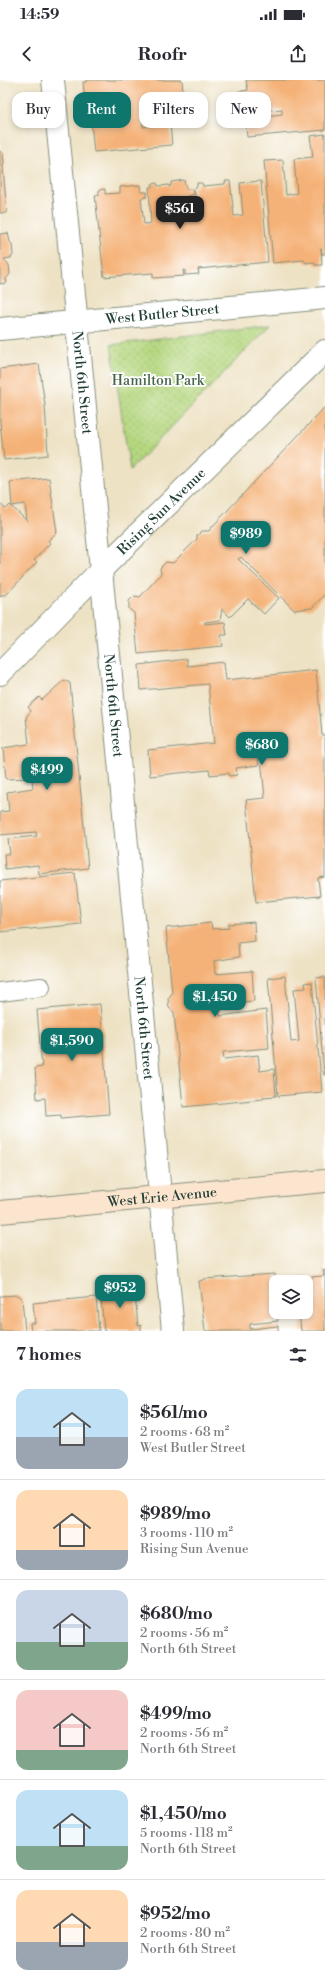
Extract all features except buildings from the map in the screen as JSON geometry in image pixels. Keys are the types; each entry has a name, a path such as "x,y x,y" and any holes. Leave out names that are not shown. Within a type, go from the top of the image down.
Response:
{"main road":[{"name":"West Erie Avenue","path":"0,1212 325,1181"}],"street":[{"name":"North 6th Street","path":"53,80 173,1331"},
{"name":"West Butler Street","path":"0,329 325,298"},
{"name":"Rising Sun Avenue","path":"0,674 101,570 325,351"}],"lane":[{"path":"0,992 42,987"}],"green space":[{"name":"Hamilton Park","path":"270,325 130,470 111,345"}]}
